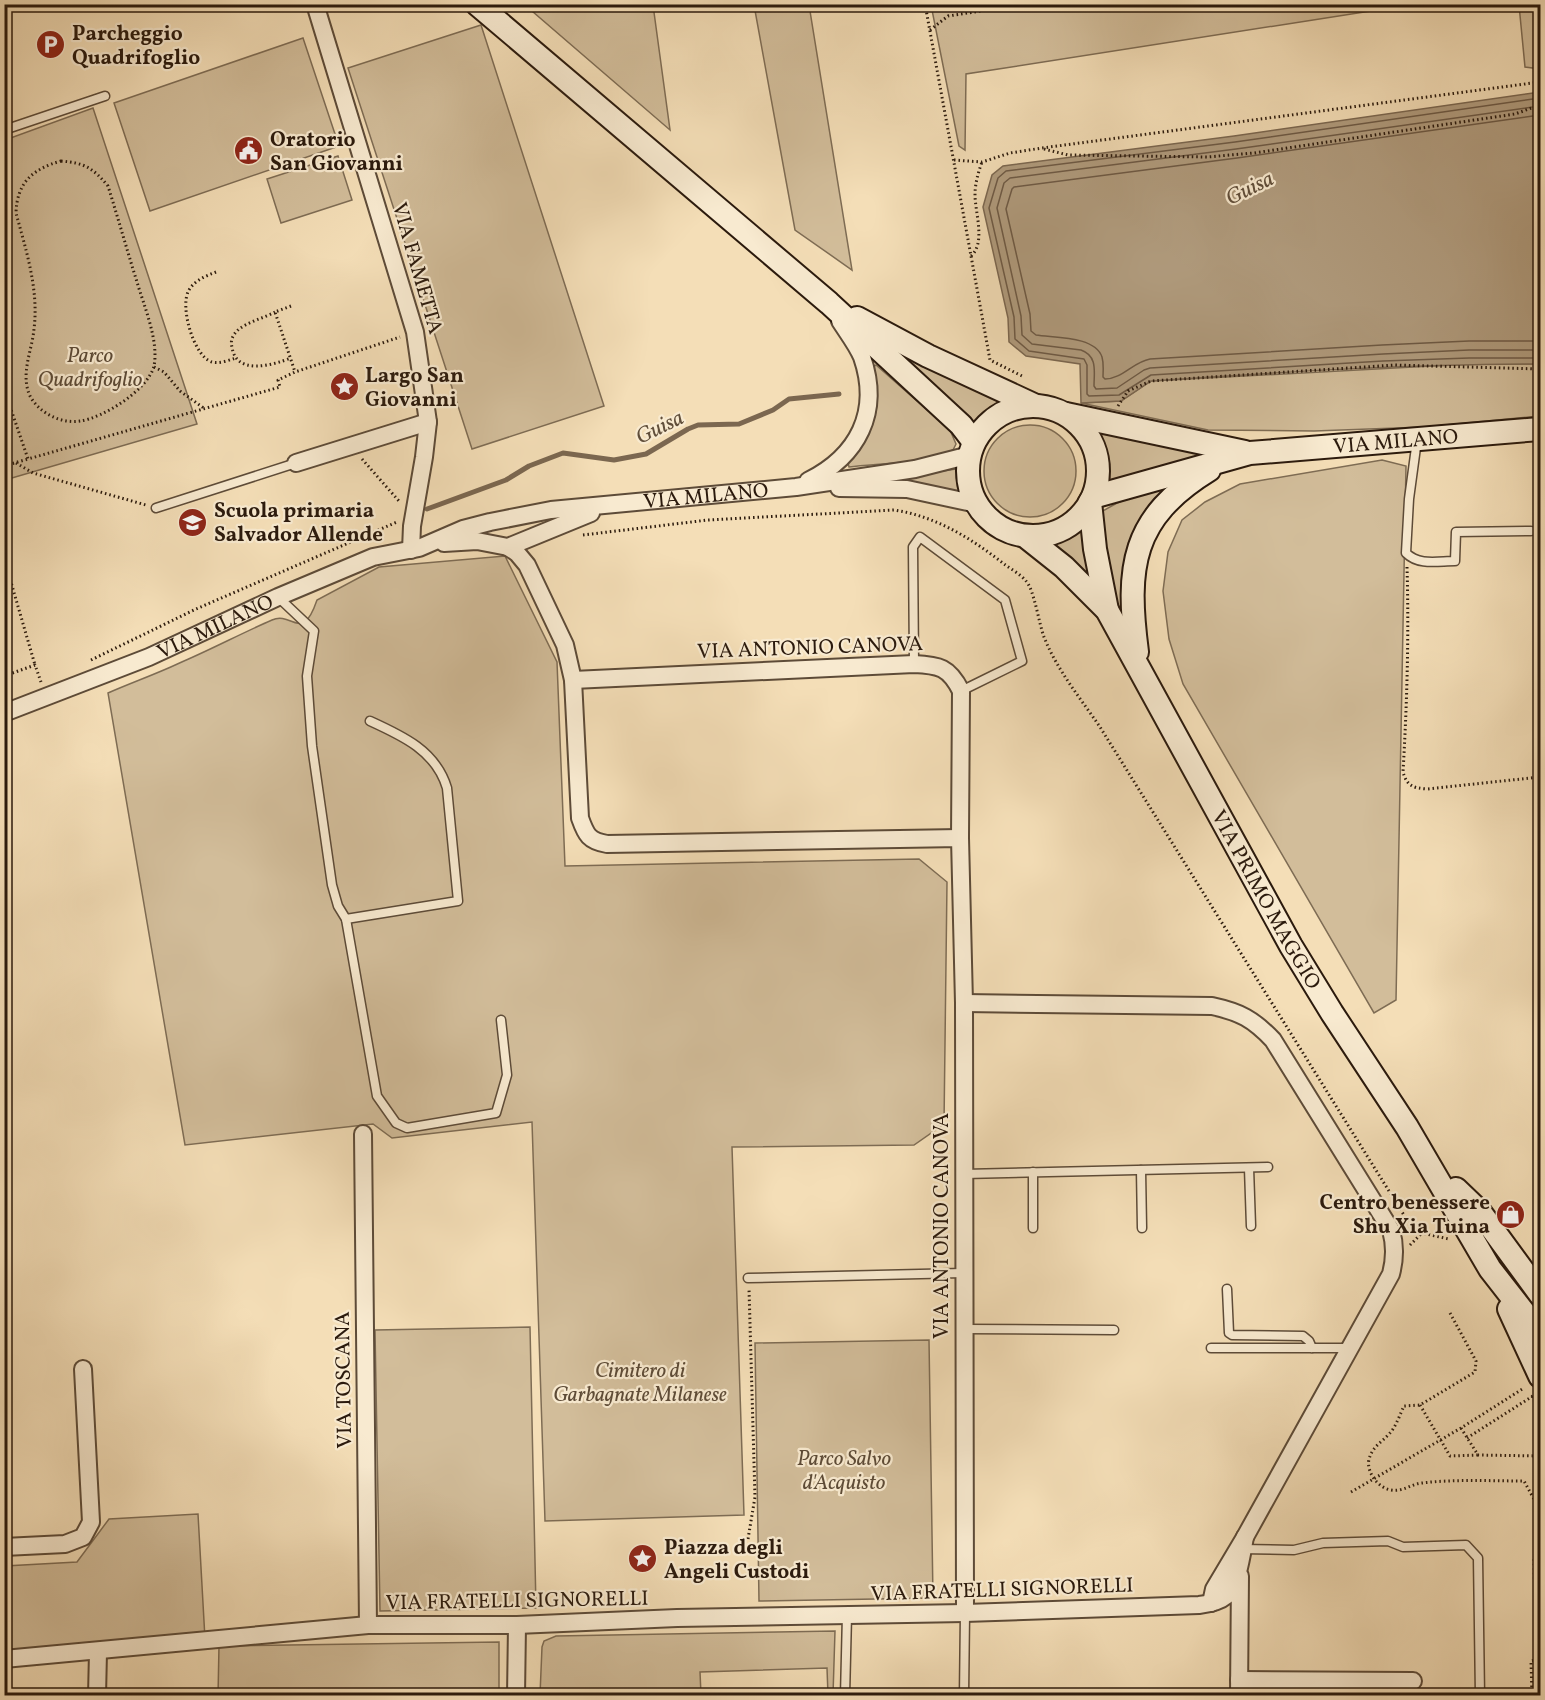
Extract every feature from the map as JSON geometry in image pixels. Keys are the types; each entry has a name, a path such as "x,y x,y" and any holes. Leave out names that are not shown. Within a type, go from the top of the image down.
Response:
{"street":[{"name":"VIA FAMETTA","path":"315,4 415,332 428,422 423,466 413,515 418,548"},
{"path":"477,4 829,303 961,425 972,448"},
{"path":"829,303 928,356 1036,406 1064,413 1083,429 1095,450 1098,474 1092,500 1074,522 1063,529 1051,534 1025,536 1002,529 988,518 976,504 968,480 972,448 990,422 1000,414 1024,406 1036,406"},
{"path":"796,487 822,474 849,450 864,428 869,406 868,381 861,356 829,303"},
{"name":"VIA MILANO","path":"1064,413 1250,453"},
{"path":"296,463 428,422"},
{"name":"VIA MILANO","path":"1092,500 1250,453 1540,429"},
{"name":"VIA MILANO","path":"418,548 464,529 525,514 796,487 915,469 972,448"},
{"name":"VIA PRIMO MAGGIO","path":"1138,664 1132,591 1138,552 1147,529 1163,506 1187,484 1210,470 1250,453"},
{"name":"VIA MILANO","path":"796,487 907,489 976,504"},
{"name":"VIA PRIMO MAGGIO","path":"1092,500 1095,549 1107,610"},
{"name":"VIA MILANO","path":"4,713 149,657 278,597 374,557 462,541 508,547 615,504"},
{"path":"525,514 511,529 508,547 517,553 527,566 565,645 573,680 580,818 586,833 594,842 607,844 960,838"},
{"path":"527,566 530,545 534,536"},
{"name":"VIA PRIMO MAGGIO","path":"1025,536 1064,567 1107,610 1291,945 1332,1013 1407,1127 1490,1269 1538,1331"},
{"name":"VIA ANTONIO CANOVA","path":"573,680 929,664 945,669 954,677 961,691 965,1613"},
{"path":"964,1003 1212,1006 1236,1011 1258,1023 1286,1060 1390,1230 1400,1252 1242,1545 1214,1589 1211,1603"},
{"name":"VIA PRIMO MAGGIO","path":"1407,1127 1456,1189 1475,1218 1538,1331"},
{"name":"VIA TOSCANA","path":"363,1134 368,1625"},
{"name":"VIA PRIMO MAGGIO","path":"1456,1189 1480,1212 1534,1276 1540,1294"},
{"name":"VIA PRIMO MAGGIO","path":"1490,1269 1533,1388"},
{"path":"4,1547 65,1544 83,1537 91,1522 82,1369"},
{"path":"1242,1545 1239,1567 1239,1688 1413,1681"},
{"path":"1211,1603 1229,1593 1239,1567"},
{"name":"VIA FRATELLI SIGNORELLI","path":"4,1659 368,1625 518,1625 677,1618 965,1613 1184,1606 1211,1603"},
{"path":"516,1695 518,1625"},
{"path":"97,1695 98,1652"}],"lane":[{"path":"4,130 105,96"},
{"path":"1417,439 1409,499 1406,553 1419,562 1455,561 1456,532 1531,531"},
{"path":"156,508 296,463"},
{"path":"914,664 914,547 920,537 1005,600 1022,661 961,691"},
{"path":"278,597 314,631 307,676 312,746 332,885 338,906 346,919 376,1096 396,1123 407,1128 496,1113 507,1075 501,1020"},
{"path":"346,919 458,901 447,788 442,775 429,757 412,742 370,721"},
{"path":"963,1174 1268,1167"},
{"path":"1250,1168 1251,1226"},
{"path":"1141,1170 1142,1228"},
{"path":"1033,1172 1033,1228"},
{"path":"748,1278 963,1273"},
{"path":"1227,1288 1229,1333 1232,1335 1303,1336 1310,1341 1312,1348"},
{"path":"964,1329 1114,1330"},
{"path":"1211,1348 1349,1348"},
{"path":"1242,1545 1294,1550 1323,1543 1377,1541 1388,1541 1403,1547 1466,1545 1478,1558 1480,1695"},
{"path":"964,1695 965,1613"},
{"path":"845,1695 847,1616"}],"path":[{"path":"925,4 990,360 1027,378"},
{"path":"930,30 948,16 1026,4"},
{"path":"954,160 982,162 1011,153 1042,148 1540,82"},
{"path":"1042,148 1068,155 1207,157 1242,154 1505,115 1540,105"},
{"path":"61,161 80,163 96,172 108,186 153,335 154,367 147,379 121,404 105,413 78,422 50,416 39,409 30,395 26,381 36,311 16,204 22,185 43,166 61,161"},
{"path":"971,256 975,253 978,243 975,184 982,162"},
{"path":"216,272 197,281 189,290 185,309 187,322 204,358 217,362 236,358"},
{"path":"291,306 242,327 236,332 231,344 240,362 261,366 291,358"},
{"path":"276,312 295,372"},
{"path":"4,466 280,387 278,380 295,372 415,332"},
{"path":"1106,423 1128,391 1151,381 1395,365 1540,369"},
{"path":"154,367 164,372 180,391 206,409"},
{"path":"4,389 28,459"},
{"path":"82,664 196,609 413,515 363,459 341,449"},
{"path":"16,463 33,473 156,508"},
{"path":"583,535 708,520 894,510 945,526 964,536 983,547 1028,582 1044,638 1058,664 1100,727 1412,1228 1422,1233 1449,1239"},
{"path":"1406,553 1408,674 1403,772 1406,782 1413,788 1427,789 1540,777"},
{"path":"4,558 41,684 51,679"},
{"path":"4,676 35,665"},
{"path":"1400,1252 1422,1233"},
{"path":"747,1539 755,1497 748,1278"},
{"path":"1450,1313 1476,1361 1475,1372 1420,1405 1404,1406 1389,1434 1376,1444 1369,1459 1369,1467 1374,1478 1382,1487 1394,1490 1420,1483 1524,1481 1540,1510"},
{"path":"1533,1388 1535,1402"},
{"path":"1351,1491 1533,1388"},
{"path":"1467,1438 1533,1388"},
{"path":"1420,1405 1450,1456 1540,1456"},
{"path":"1461,1428 1478,1455"},
{"path":"1532,1695 1531,1661 1536,1660 1534,1558 1540,1548"}],"green space":[{"path":"931,4 1409,5 966,74 965,150 959,146"},
{"path":"525,5 653,5 670,130"},
{"path":"754,5 809,5 852,270 795,230"},
{"path":"1519,5 1540,5 1540,69 1525,67"},
{"path":"481,25 604,406 472,449 348,68"},
{"path":"303,38 339,146 150,211 114,103"},
{"name":"Parco Quadrifoglio","path":"93,108 197,424 5,480 5,140"},
{"path":"338,156 352,200 281,223 267,179"},
{"path":"891,348 998,399 999,403 972,427"},
{"path":"1469,364 1540,364 1540,416 1424,427 1314,431 1208,430 1081,403 1121,401 1151,381"},
{"path":"876,365 950,430 956,444 953,450 928,458 849,467 848,463 864,441 874,419 877,395 871,368"},
{"path":"1030,425 1047,429 1062,439 1072,454 1076,471 1072,488 1062,503 1047,513 1030,517 1013,513 998,503 988,488 984,471 988,454 998,439 1013,429"},
{"path":"1088,428 1204,449 1205,459 1103,489 1105,472 1103,457 1098,442"},
{"path":"1382,460 1406,466 1396,1000 1374,1013 1183,684 1169,639 1163,591 1168,552 1182,520 1205,502 1240,484"},
{"path":"956,469 961,494 882,480"},
{"path":"1165,484 1167,488 1154,503 1130,542 1124,574 1126,613 1121,614 1112,594 1101,512 1117,503"},
{"path":"1082,524 1096,585 1045,545 1066,537"},
{"name":"Cimitero di Garbagnate Milanese","path":"505,556 557,662 565,866 919,859 947,882 944,1124 914,1145 732,1147 744,1515 545,1521 532,1122 392,1138 373,1124 185,1145 108,693 272,620 279,618 302,623 312,613 317,600 379,567"},
{"path":"530,1327 536,1608 380,1611 375,1330"},
{"name":"Parco Salvo d'Acquisto","path":"929,1340 933,1598 759,1601 755,1343"},
{"path":"198,1514 205,1639 5,1650 5,1566 77,1562 109,1519"},
{"path":"835,1631 833,1695 828,1695 827,1668 700,1672 701,1695 540,1695 542,1647 544,1641 556,1636"},
{"path":"499,1642 499,1695 218,1696 219,1646"}],"water":[{"path":"1540,92 1540,364 1346,369 1151,381 1121,401 1081,403 1080,364 1026,356 1009,342 1008,318 983,207 992,175 1003,166 1234,136"}],"waterway":[{"name":"Guisa","path":"427,509 506,480 529,466 563,453 614,460 646,454 698,425 739,424 773,410 789,399 839,394"}],"place":[{"name":"Parcheggio Quadrifoglio","path":"51,45"},
{"name":"Oratorio San Giovanni","path":"249,151"},
{"name":"Largo San Giovanni","path":"344,387"},
{"name":"Scuola primaria Salvador Allende","path":"193,522"},
{"name":"Centro benessere Shu Xia Tuina","path":"1511,1214"},
{"name":"Piazza degli Angeli Custodi","path":"643,1559"}]}
